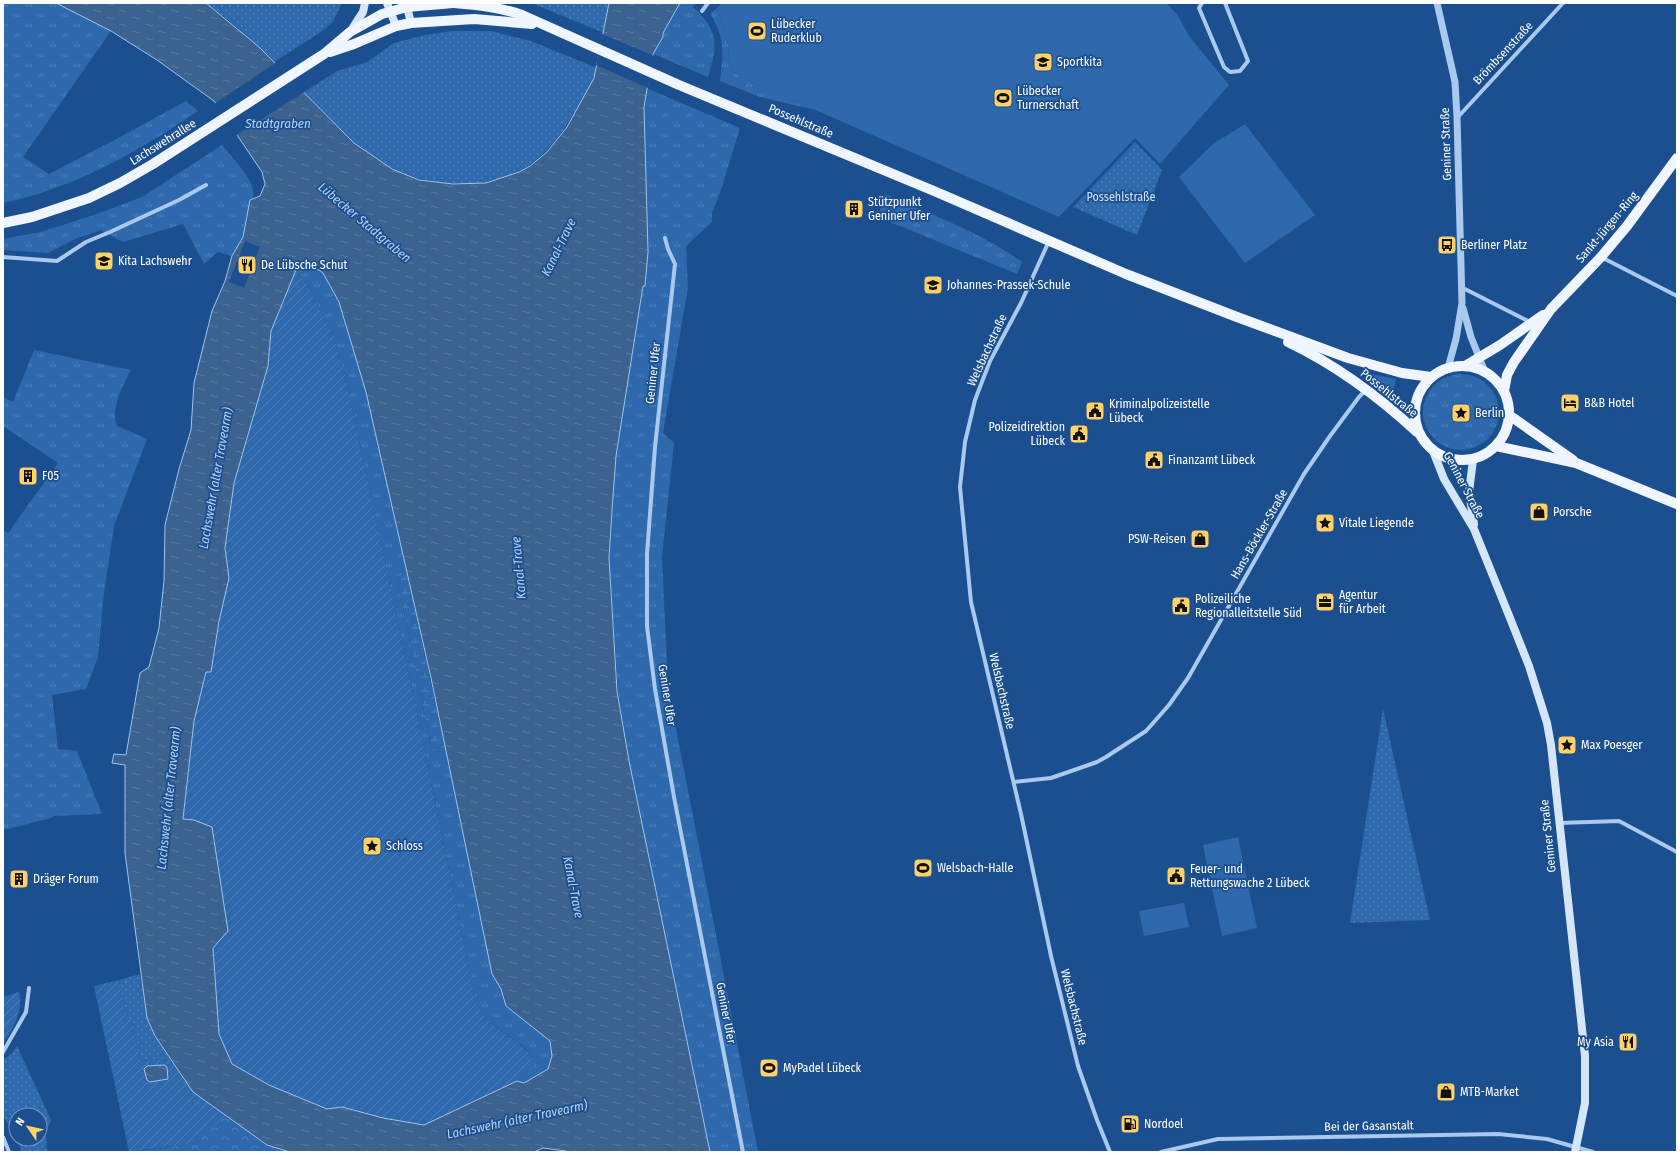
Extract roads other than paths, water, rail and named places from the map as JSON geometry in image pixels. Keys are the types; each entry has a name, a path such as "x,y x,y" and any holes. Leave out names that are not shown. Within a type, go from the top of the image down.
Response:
{"main road":[{"path":"350,32 363,12 365,3"},
{"name":"Lachswehrallee","path":"3,223 32,217 90,198 153,164 324,54 350,32 389,7 454,3 483,5 504,9"},
{"name":"Possehlstraße","path":"490,3 679,85 1126,274 1348,358 1402,373 1431,377"},
{"path":"406,5 411,23"},
{"path":"389,7 396,26"},
{"name":"Lachswehrallee","path":"324,54 354,44 396,26 411,23 474,19 510,21 540,25"},
{"name":"Sankt-Jürgen-Ring","path":"1504,391 1507,375 1514,362 1551,309 1601,257 1627,226 1677,158"},
{"name":"Sankt-Jürgen-Ring","path":"1465,366 1551,309"},
{"name":"Possehlstraße","path":"1237,317 1325,361 1367,389 1418,433"},
{"path":"1465,366 1476,368 1485,372 1499,384 1507,399 1509,415 1503,437 1496,446 1486,454 1473,460 1459,461 1445,458 1433,451 1424,443 1418,433 1414,418 1415,403 1418,393 1431,377 1448,368 1465,366"},
{"path":"1509,415 1576,462"},
{"path":"1496,446 1576,462 1677,504"},
{"name":"Geniner Straße","path":"1433,451 1444,479 1474,529 1529,666 1547,723 1551,745 1585,1056 1585,1103 1576,1149"},
{"name":"Geniner Straße","path":"1473,460 1469,492 1474,529"}],"street":[{"path":"702,10 708,3"},
{"path":"1202,3 1199,8 1224,67 1230,72 1240,71 1248,61 1225,3"},
{"name":"Geniner Straße","path":"1437,3 1455,82 1462,303 1467,326 1485,372"},
{"name":"Brömbsenstraße","path":"1457,117 1563,3"},
{"path":"3,257 57,261 86,242 179,200 206,185"},
{"name":"Geniner Ufer","path":"665,238 675,264 652,478 646,554 647,626 655,689 672,789 743,1152"},
{"name":"Welsbachstraße","path":"1050,241 1021,303 990,361 975,400 965,442 960,487 971,602 1014,782 1051,956 1078,1066 1096,1120 1110,1152"},
{"path":"1601,257 1612,264 1677,296"},
{"path":"1461,287 1532,323"},
{"name":"Geniner Straße","path":"1448,368 1456,339 1462,303"},
{"name":"Hans-Böckler-Straße","path":"1014,782 1051,778 1096,762 1146,731 1169,705 1188,678 1304,474 1330,436 1359,397 1367,389"},
{"path":"1559,823 1619,821 1677,852"},
{"path":"3,1052 26,1012 29,988"},
{"name":"Bei der Gasanstalt","path":"1161,1152 1218,1139 1491,1134 1547,1139 1576,1149 1593,1152"},
{"path":"3,1137 9,1152"}],"water":[{"path":"56,3 206,3 259,47 354,143 392,169 419,180 453,184 486,183 519,172 530,166 547,152 567,127 594,78 609,3 680,3 653,54 644,107 648,252 645,286 643,286 616,456 609,558 617,691 629,761 710,1152 567,1152 543,1148 534,1152 290,1152 267,1145 193,1092 155,1036 147,1018 125,853 125,765 112,763 114,754 126,755 140,673 149,667 159,628 164,581 165,525 179,469 191,430 194,383 212,311 225,281 232,256 243,237 250,200 260,196 265,184 262,172 214,101 157,60 111,31","holes":["310,264 323,273 339,302 366,392 431,678 492,974 501,989 506,1006 550,1041 552,1056 548,1069 524,1083 517,1081 424,1125 383,1118 342,1107 327,1109 269,1085 232,1064 219,1034 213,948 228,931 212,827 194,820 183,819 194,721 206,672 211,672 219,621 229,578 225,548 234,483 268,366 271,331 296,270"]},
{"path":"164,1065 167,1067 168,1079 150,1082 147,1080 144,1069 147,1066"}],"place":[{"name":"Lübecker Ruderklub","path":"757,31"},
{"name":"Sportkita","path":"1043,62"},
{"name":"Lübecker Turnerschaft","path":"1003,98"},
{"name":"Stützpunkt Geniner Ufer","path":"854,209"},
{"name":"Berliner Platz","path":"1447,245"},
{"name":"Kita Lachswehr","path":"104,261"},
{"name":"De Lübsche Schut","path":"247,265"},
{"name":"Johannes-Prassek-Schule","path":"933,285"},
{"name":"B&B Hotel","path":"1570,403"},
{"name":"Kriminalpolizeistelle Lübeck","path":"1095,411"},
{"name":"Berlin","path":"1461,413"},
{"name":"Polizeidirektion Lübeck","path":"1079,434"},
{"name":"Finanzamt Lübeck","path":"1154,460"},
{"name":"F05","path":"28,476"},
{"name":"Porsche","path":"1539,512"},
{"name":"Vitale Liegende","path":"1325,523"},
{"name":"PSW-Reisen","path":"1200,539"},
{"name":"Agentur für Arbeit","path":"1325,602"},
{"name":"Polizeiliche Regionalleitstelle Süd","path":"1181,606"},
{"name":"Max Poesger","path":"1567,745"},
{"name":"Schloss","path":"372,846"},
{"name":"Welsbach-Halle","path":"923,868"},
{"name":"Feuer- und Rettungswache 2 Lübeck","path":"1176,876"},
{"name":"Dräger Forum","path":"19,879"},
{"name":"My Asia","path":"1628,1042"},
{"name":"MyPadel Lübeck","path":"769,1068"},
{"name":"MTB-Market","path":"1446,1092"},
{"name":"Nordoel","path":"1130,1124"}],"water label":[{"name":"Stadtgraben","path":"278,123"},
{"name":"Lübecker Stadtgraben","path":"365,222"},
{"name":"Kanal-Trave","path":"558,247"},
{"name":"Lachswehr (alter Travearm)","path":"215,478"},
{"name":"Kanal-Trave","path":"518,568"},
{"name":"Lachswehr (alter Travearm)","path":"168,798"},
{"name":"Kanal-Trave","path":"574,887"},
{"name":"Lachswehr (alter Travearm)","path":"517,1119"}]}
